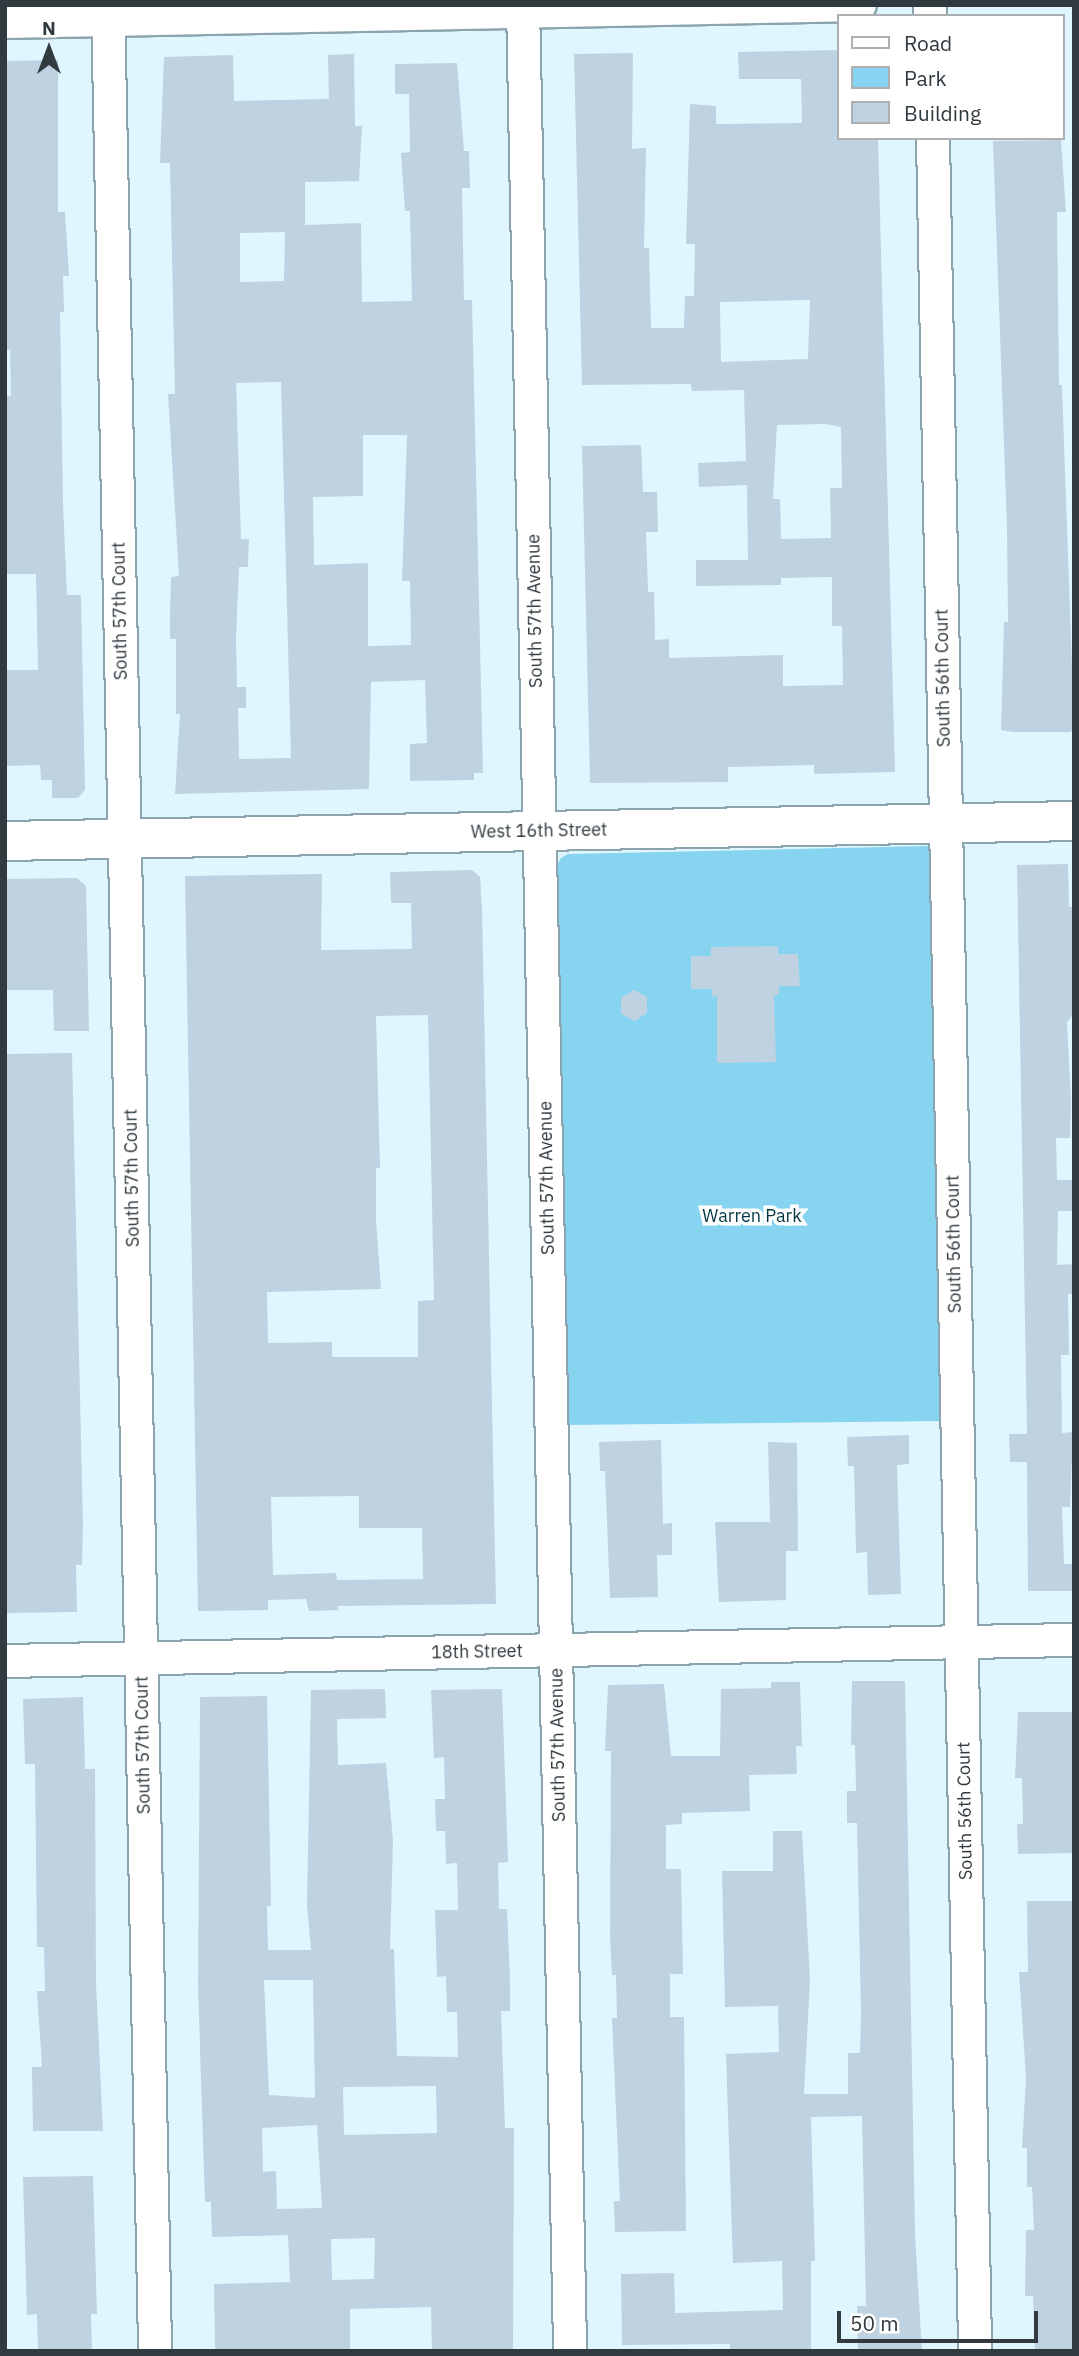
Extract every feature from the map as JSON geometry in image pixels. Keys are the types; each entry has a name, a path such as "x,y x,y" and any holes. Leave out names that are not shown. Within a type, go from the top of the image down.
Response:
{"street":[{"path":"5,22 108,12 860,5"},
{"name":"South 57th Avenue","path":"523,8 570,2351"},
{"name":"South 57th Court","path":"108,12 155,2351"},
{"name":"South 56th Court","path":"933,140 975,2351"},
{"name":"West 16th Street","path":"5,841 1074,821"},
{"name":"18th Street","path":"5,1661 1074,1640"}],"green space":[{"name":"Warren Park","path":"927,846 932,853 945,1421 565,1425 556,867 561,858 568,854"}],"building":[{"path":"838,50 838,140 878,140 895,772 814,774 814,765 728,767 728,782 590,783 582,446 641,445 643,492 657,492 658,532 646,532 648,592 654,592 655,640 669,639 669,658 783,655 783,686 843,685 842,626 832,626 832,577 781,578 781,585 696,586 696,560 748,560 747,485 699,487 698,463 746,461 744,390 692,391 691,384 582,385 574,54 633,53 632,149 646,148 644,248 649,248 651,328 684,328 685,296 694,296 695,244 686,244 690,104 716,106 716,124 802,123 801,79 739,79 738,52","holes":["810,300 808,359 721,362 720,302","826,424 841,427 842,488 830,488 831,538 781,539 780,499 773,499 777,425"]},
{"path":"354,54 355,126 362,126 359,181 305,182 305,225 361,223 362,302 412,301 410,211 405,211 401,153 410,152 409,94 395,94 395,64 457,63 464,151 469,151 470,188 462,188 464,300 472,300 483,773 474,773 474,780 410,781 410,744 427,743 425,680 371,682 369,789 175,794 180,714 176,714 176,639 170,639 170,611 171,577 179,576 168,394 175,394 170,163 160,163 164,57 233,55 234,101 329,99 328,55","holes":["285,232 284,281 240,282 240,233","281,382 291,758 239,759 238,708 246,708 246,687 237,687 239,567 248,567 249,539 241,539 236,383","363,435 407,435 402,581 410,581 411,645 368,646 368,563 314,565 313,497 363,496"]},
{"path":"58,60 58,212 65,212 69,276 63,276 64,312 60,312 63,504 67,595 81,595 85,790 78,798 52,798 52,780 41,780 40,765 5,766 5,670 38,670 36,574 5,574 5,396 11,396 10,350 5,350 5,61"},
{"path":"1061,140 1066,212 1057,212 1059,385 1062,385 1074,724 1071,732 1013,732 1001,730 1004,622 1008,622 1007,528 993,141"},
{"path":"1068,864 1069,907 1074,907 1074,1013 1067,1022 1070,1138 1056,1138 1057,1180 1074,1180 1074,1211 1058,1211 1057,1265 1074,1264 1074,1294 1068,1294 1069,1355 1061,1355 1062,1433 1073,1432 1070,1507 1062,1507 1064,1564 1074,1564 1074,1591 1028,1591 1027,1462 1010,1462 1009,1434 1027,1434 1017,865"},
{"path":"472,870 480,877 496,1604 338,1606 338,1610 309,1611 306,1599 268,1600 268,1610 198,1611 185,876 322,874 321,950 412,949 411,903 391,903 390,872","holes":["428,1015 434,1300 418,1301 418,1357 332,1357 332,1342 268,1343 267,1292 381,1289 376,1219 376,1168 380,1168 376,1016","359,1496 359,1528 422,1528 423,1579 337,1580 336,1573 273,1575 271,1497"]},
{"path":"77,878 86,886 89,1031 54,1031 53,990 5,990 5,879"},
{"path":"778,946 778,954 798,954 800,986 779,986 779,995 774,995 776,1062 717,1063 717,996 712,997 712,989 691,989 691,956 711,956 711,947"},
{"path":"634,990 647,997 647,1013 635,1021 621,1014 621,998"},
{"path":"72,1053 83,1525 82,1565 76,1565 77,1612 5,1613 5,1054"},
{"path":"909,1435 909,1464 897,1465 901,1594 868,1595 867,1552 856,1553 854,1466 848,1466 847,1437"},
{"path":"661,1440 663,1524 672,1523 672,1555 657,1555 658,1597 610,1598 605,1471 600,1471 599,1442"},
{"path":"768,1442 797,1443 798,1551 786,1551 786,1600 719,1602 715,1522 770,1522"},
{"path":"852,1681 905,1681 915,2234 922,2351 858,2351 857,2306 866,2306 862,2116 811,2117 815,2261 811,2261 811,2351 730,2351 730,2344 622,2345 621,2274 674,2273 675,2313 783,2310 782,2261 733,2263 726,2054 779,2052 778,2006 725,2007 722,1871 773,1871 773,1831 802,1831 810,1980 804,2094 848,2094 848,2053 860,2053 861,2014 857,1823 847,1823 847,1791 856,1791 855,1745 851,1745"},
{"path":"771,1682 800,1682 802,1746 796,1746 797,1774 749,1775 750,1811 682,1813 682,1824 666,1825 666,1869 681,1869 683,1974 670,1974 670,2017 684,2017 686,2231 615,2232 614,2201 620,2201 612,2018 617,2018 616,1975 612,1975 610,1939 611,1751 605,1751 608,1685 664,1684 671,1756 720,1756 721,1689 771,1688"},
{"path":"385,1689 386,1718 337,1719 338,1765 386,1763 393,1840 390,1949 394,1949 397,2056 458,2057 457,2012 447,2012 446,1976 437,1977 435,1910 458,1910 457,1863 446,1864 445,1831 436,1831 435,1799 445,1799 444,1757 434,1758 431,1690 502,1689 508,1862 498,1863 499,1909 507,1909 510,1981 510,2011 501,2011 505,2128 514,2128 513,2351 432,2351 431,2307 350,2309 350,2349 215,2349 214,2284 290,2282 288,2235 212,2237 211,2202 205,2202 198,1986 200,1697 267,1696 271,1906 267,1906 268,1950 311,1950 307,1905 311,1690","holes":["264,1980 313,1980 315,2098 269,2095","436,2086 437,2133 344,2135 343,2087","317,2125 322,2208 277,2209 276,2171 263,2172 262,2128","375,2238 374,2279 332,2280 331,2239"]},
{"path":"83,1697 85,1769 95,1769 96,1983 103,2131 33,2131 32,2067 42,2067 37,1991 45,1991 44,1947 37,1947 35,1764 25,1764 23,1699"},
{"path":"1018,1712 1074,1712 1074,1853 1018,1854 1017,1824 1023,1824 1022,1778 1015,1778"},
{"path":"1027,1901 1074,1901 1074,2351 1035,2351 1033,2296 1025,2296 1026,2230 1034,2230 1032,2187 1027,2187 1027,2148 1022,2148 1026,2077 1019,1972 1028,1972"},
{"path":"93,2176 97,2314 91,2314 92,2351 38,2351 37,2314 27,2315 23,2177"}]}
